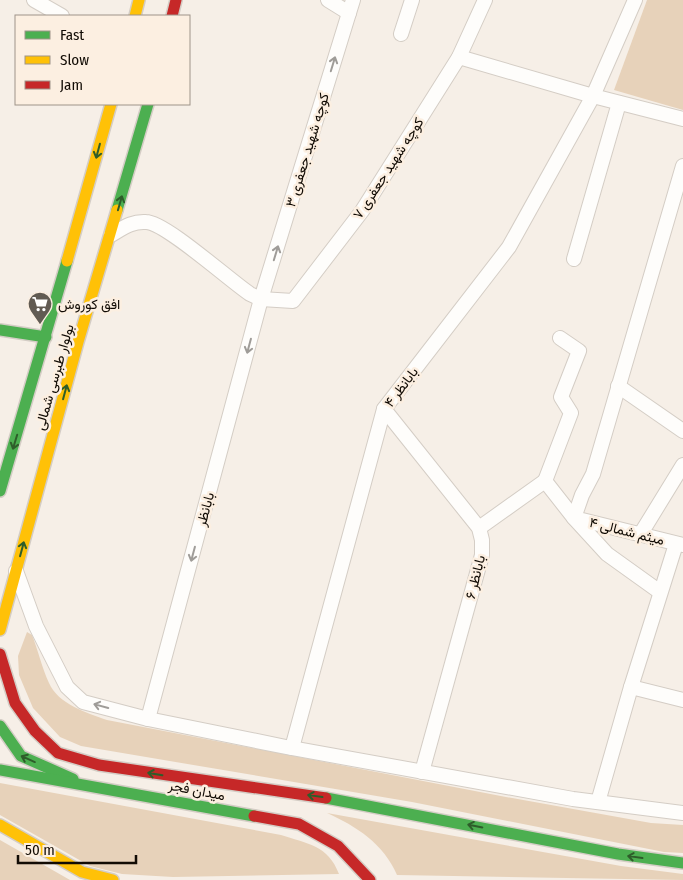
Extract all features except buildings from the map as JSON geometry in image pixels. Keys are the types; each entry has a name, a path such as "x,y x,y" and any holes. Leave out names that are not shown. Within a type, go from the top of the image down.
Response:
{"main road":[{"path":"135,15 139,0"},
{"path":"172,15 176,0"},
{"name":"بولوار طبرسی شمالی","path":"0,491 46,337 110,105"},
{"name":"بولوار طبرسی شمالی","path":"0,630 78,342 148,105"},
{"path":"0,330 46,337"},
{"path":"0,654 15,703 34,731 58,753 99,765 320,797 618,854 683,863"},
{"path":"0,726 20,756 89,785"},
{"name":"میدان فجر","path":"0,770 299,824 338,846 370,880"},
{"path":"0,825 82,872 113,880"}],"street":[{"path":"34,0 60,15"},
{"path":"328,0 351,6"},
{"path":"401,34 412,0"},
{"name":"کوچه شهید جعفری ۷","path":"261,299 293,301 362,212 459,57 485,0"},
{"name":"بابانظر ۴","path":"292,748 384,409 509,247 593,96 635,0"},
{"name":"کوچه شهید جعفری ۳","path":"261,299 351,6"},
{"path":"459,57 593,96 683,119"},
{"path":"574,259 620,103"},
{"path":"660,592 607,554 574,518 592,474 683,166"},
{"path":"111,235 130,223 148,222 165,230 232,282 261,299"},
{"name":"بابانظر","path":"148,719 261,299"},
{"path":"384,409 479,528 545,481 571,413 561,397 579,351 560,338"},
{"path":"618,386 683,431"},
{"path":"640,535 683,465"},
{"name":"میثم شمالی ۴","path":"545,481 574,518 679,545"},
{"name":"بابانظر ۶","path":"422,772 482,555 482,540 479,528"},
{"path":"598,802 660,592 679,545"},
{"path":"16,570 36,626 67,687 83,702 148,719 292,748 598,802 683,813"},
{"path":"631,687 683,700"}],"shaded area":[{"path":"647,0 683,0 683,110 614,90"},
{"path":"27,632 32,635 49,683 59,697 74,707 107,720 506,797 651,823 683,825 683,853 664,852 412,802 81,746 60,737 33,708 19,675 18,656"},
{"path":"0,783 281,835 323,851 334,864 339,874 173,877 122,874 90,866 0,815"},
{"path":"327,813 621,866 683,874 683,880 397,875 385,854 368,837"},
{"path":"0,840 70,880 0,880"}],"traffic: fast":[{"path":"117,210 148,105"},
{"path":"0,491 67,261"},
{"path":"0,330 46,337"},
{"path":"0,726 21,756 73,779"},
{"path":"0,770 254,816"},
{"path":"326,798 618,854 683,863"}],"traffic: slow":[{"path":"135,15 139,0"},
{"path":"67,261 111,105"},
{"path":"0,630 78,342 117,210"},
{"path":"0,825 82,872 113,880"}],"traffic: jam":[{"path":"172,15 176,0"},
{"path":"0,654 15,703 35,731 58,753 99,765 326,798"},
{"path":"254,816 299,824 338,846 370,880"}],"place":[{"name":"افق کوروش","path":"40,325"}]}
